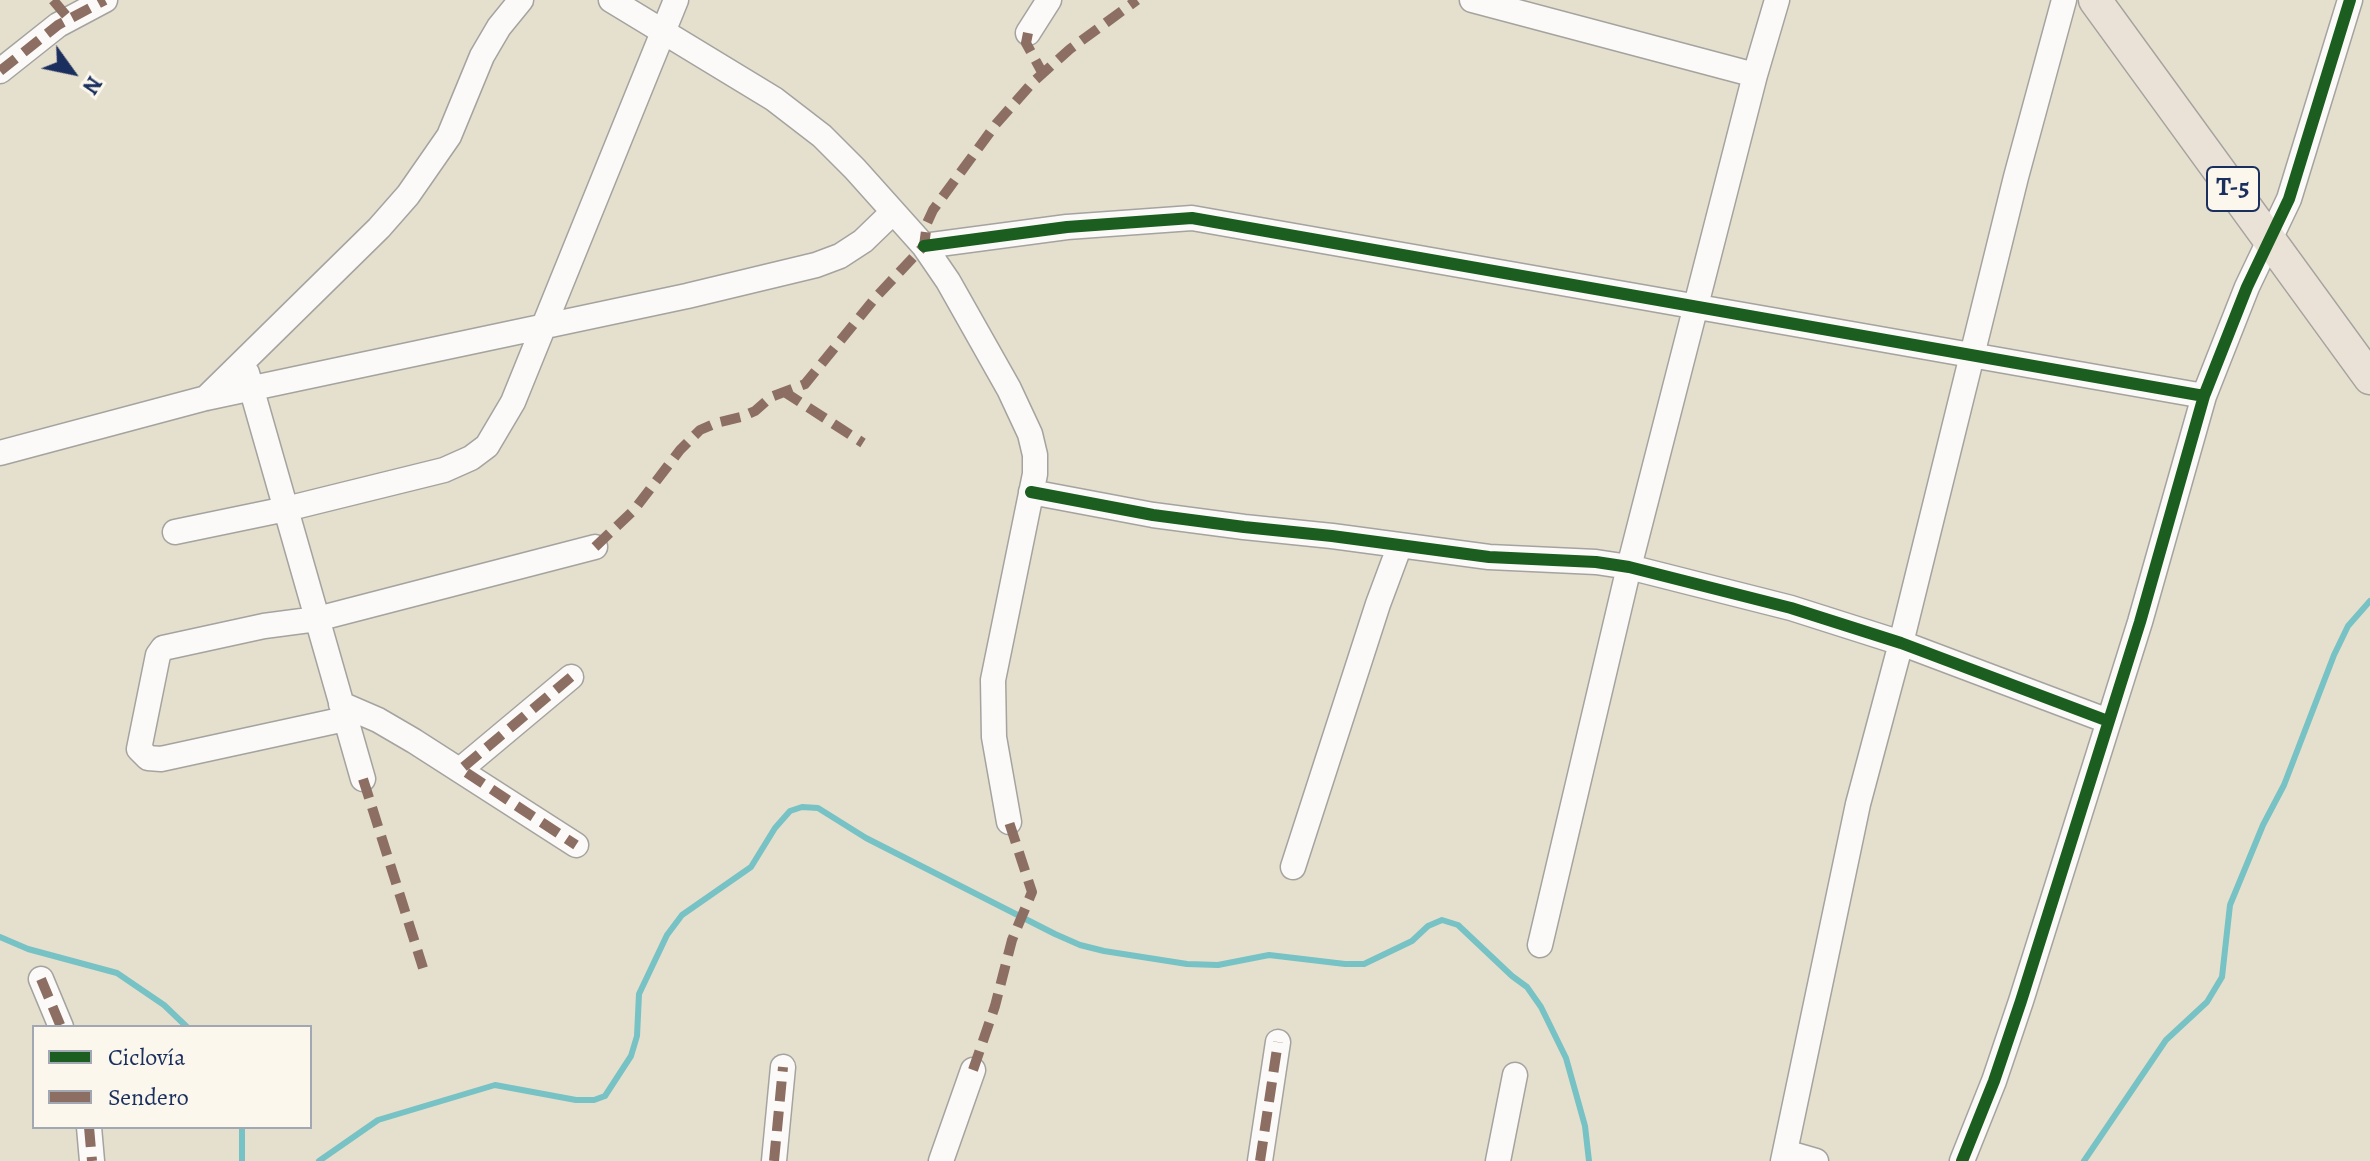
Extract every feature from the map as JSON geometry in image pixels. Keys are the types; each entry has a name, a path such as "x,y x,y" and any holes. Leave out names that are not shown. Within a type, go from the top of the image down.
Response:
{"main road":[{"name":"T-5","path":"2095,0 2370,378"}],"street":[{"path":"0,71 58,25 105,0"},
{"path":"206,398 379,228 423,177 449,136 482,56 499,27 521,0"},
{"path":"611,0 774,99 822,136 924,246 948,281 1009,389 1030,434 1035,455 1031,492 993,680 994,737 1009,822"},
{"path":"175,532 286,509 444,470 471,458 487,446 513,402 676,0"},
{"path":"1028,33 1049,0"},
{"path":"1472,0 1755,75"},
{"path":"1540,945 1629,567 1777,0"},
{"path":"1816,1161 1784,1156 1858,804 2064,0"},
{"path":"1962,1161 2021,1001 2204,396 2242,298 2289,199 2350,0"},
{"path":"0,453 206,398 687,296 816,265 840,256 863,241 893,212"},
{"path":"924,246 1067,227 1192,218 2204,396"},
{"path":"244,361 363,779"},
{"path":"1031,492 1153,515 1489,557 1596,562 1629,567 1791,608 1901,643 2108,721"},
{"path":"1293,867 1363,648 1400,545"},
{"path":"576,845 461,769 378,720 343,711 161,759 148,758 139,749 158,655 163,648 264,626 317,619 595,547"},
{"path":"461,769 571,677"},
{"path":"41,979 60,1025"},
{"path":"1260,1161 1278,1042"},
{"path":"774,1161 783,1067"},
{"path":"941,1161 973,1070"},
{"path":"1498,1161 1515,1075"},
{"path":"89,1129 92,1161"}],"waterway":[{"path":"2084,1161 2166,1040 2207,1002 2222,977 2230,905 2263,825 2284,785 2334,655 2348,626 2370,601"},
{"path":"319,1161 378,1120 495,1085 576,1100 594,1100 605,1096 631,1056 637,1036 639,994 667,935 682,915 751,867 775,828 790,811 802,807 818,808 866,838 1055,934 1104,951 1187,964 1218,965 1269,955 1364,964 1412,941 1428,926 1442,920 1458,925 1527,987 1541,1007 1566,1058 1585,1126 1589,1161"},
{"path":"0,937 28,949 117,973 164,1005 185,1025"},
{"path":"242,1129 242,1161"}],"marked path":[{"path":"53,0 69,19"},
{"path":"0,71 58,25 105,0"},
{"path":"595,547 634,510 680,450 700,430 755,411 771,397 805,384 876,297 924,246 927,223 933,210 996,124 1033,82 1070,49 1137,0"},
{"path":"1028,33 1026,43 1043,74"},
{"path":"783,391 863,443"},
{"path":"571,677 461,769 576,845"},
{"path":"363,779 423,968"},
{"path":"973,1070 995,1006 1012,940 1032,892 1009,822"},
{"path":"41,979 60,1025"},
{"path":"1260,1161 1278,1042"},
{"path":"774,1161 783,1067"},
{"path":"89,1129 92,1161"}],"cycle path":[{"path":"1962,1161 2021,1001 2140,622 2204,396 2247,287 2289,199 2350,0"},
{"path":"924,246 1067,227 1192,218 2204,396"},
{"path":"1031,492 1153,515 1244,527 1489,557 1596,562 1629,567 1791,608 1901,643 2108,721"}]}
